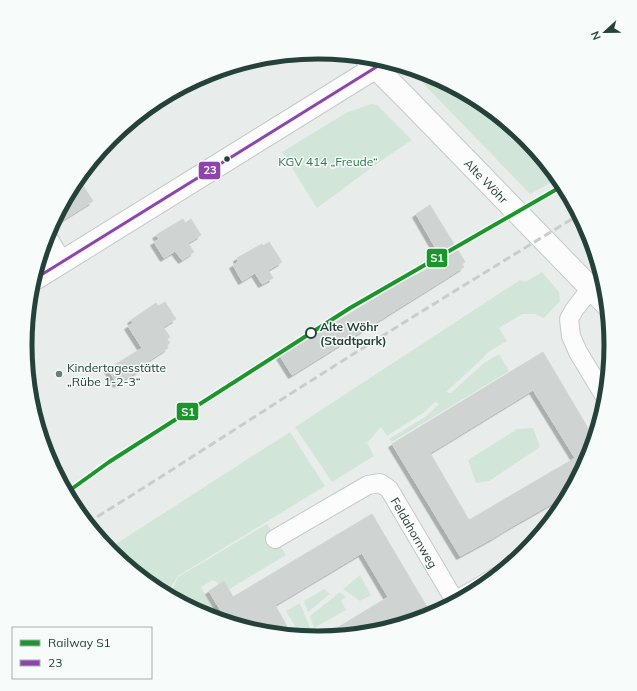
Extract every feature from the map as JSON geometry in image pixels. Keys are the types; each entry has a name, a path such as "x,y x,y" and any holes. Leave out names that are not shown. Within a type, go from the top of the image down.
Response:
{"street":[{"path":"41,275 371,64"},
{"name":"Alte Wöhr","path":"378,66 407,99 601,298"},
{"path":"51,243 62,261"},
{"path":"591,288 574,310 570,319 571,336 578,352 601,391"},
{"name":"Feldahornweg","path":"275,540 368,485 380,483 389,488 454,598"}],"green space":[{"path":"416,76 462,97 478,107 521,143 553,181 530,194"},
{"name":"KGV 414 „Freude“","path":"371,104 377,105 412,140 317,208 282,152 346,113"},
{"path":"542,272 559,292 560,301 544,318 535,314 522,314 499,328 507,341 488,352 446,392 451,393 484,363 499,354 509,371 392,442 389,439 425,417 439,404 435,402 423,413 387,436 381,427 367,443 374,456 332,482 295,427 520,280 525,282"},
{"path":"533,428 540,447 489,481 476,483 468,460 517,429"},
{"path":"290,432 325,486 178,576 169,590 144,573 114,545"},
{"path":"267,524 286,555 223,593 216,581 225,576 214,582 213,580 201,587 212,607 217,605 224,616 171,592 178,577"},
{"path":"360,575 371,595 360,601 343,589"},
{"path":"324,589 330,594 308,612 304,601"},
{"path":"340,592 346,597 341,601 346,610 314,628 310,616"},
{"path":"300,603 311,630 309,631 298,631 286,611"}],"building":[{"path":"82,184 93,201 61,221 70,202"},
{"path":"430,205 465,262 462,264 464,267 292,375 280,356 397,285 443,261 416,214"},
{"path":"183,219 185,223 191,219 201,235 188,243 194,252 182,260 175,251 164,258 154,242 159,239 156,235"},
{"path":"269,242 282,262 268,270 273,278 262,284 255,273 242,281 233,265 238,262 237,258 262,244 263,246"},
{"path":"165,302 176,319 163,327 170,337 167,339 170,343 167,345 168,348 142,365 143,368 117,384 108,369 142,348 128,326 133,323 131,320 156,303 158,306"},
{"path":"543,352 591,434 590,438 567,489 561,498 460,556 392,444","holes":["533,390 575,458 469,520 430,453"]},
{"path":"372,514 427,607 410,617 393,622 356,630 332,631 388,597 362,553 275,605 289,630 244,622 224,616 209,591 224,581 233,597"}],"railway":[{"path":"91,520 343,361 574,218"}],"rail line":[{"name":"S1","path":"70,490 109,462 350,308 558,188"}],"transit line":[{"name":"23","path":"41,275 378,66"}],"place":[{"name":"Alte Wöhr (Stadtpark)","path":"311,333"},
{"name":"Kindertagesstätte „Rübe 1-2-3“","path":"59,374"}]}
